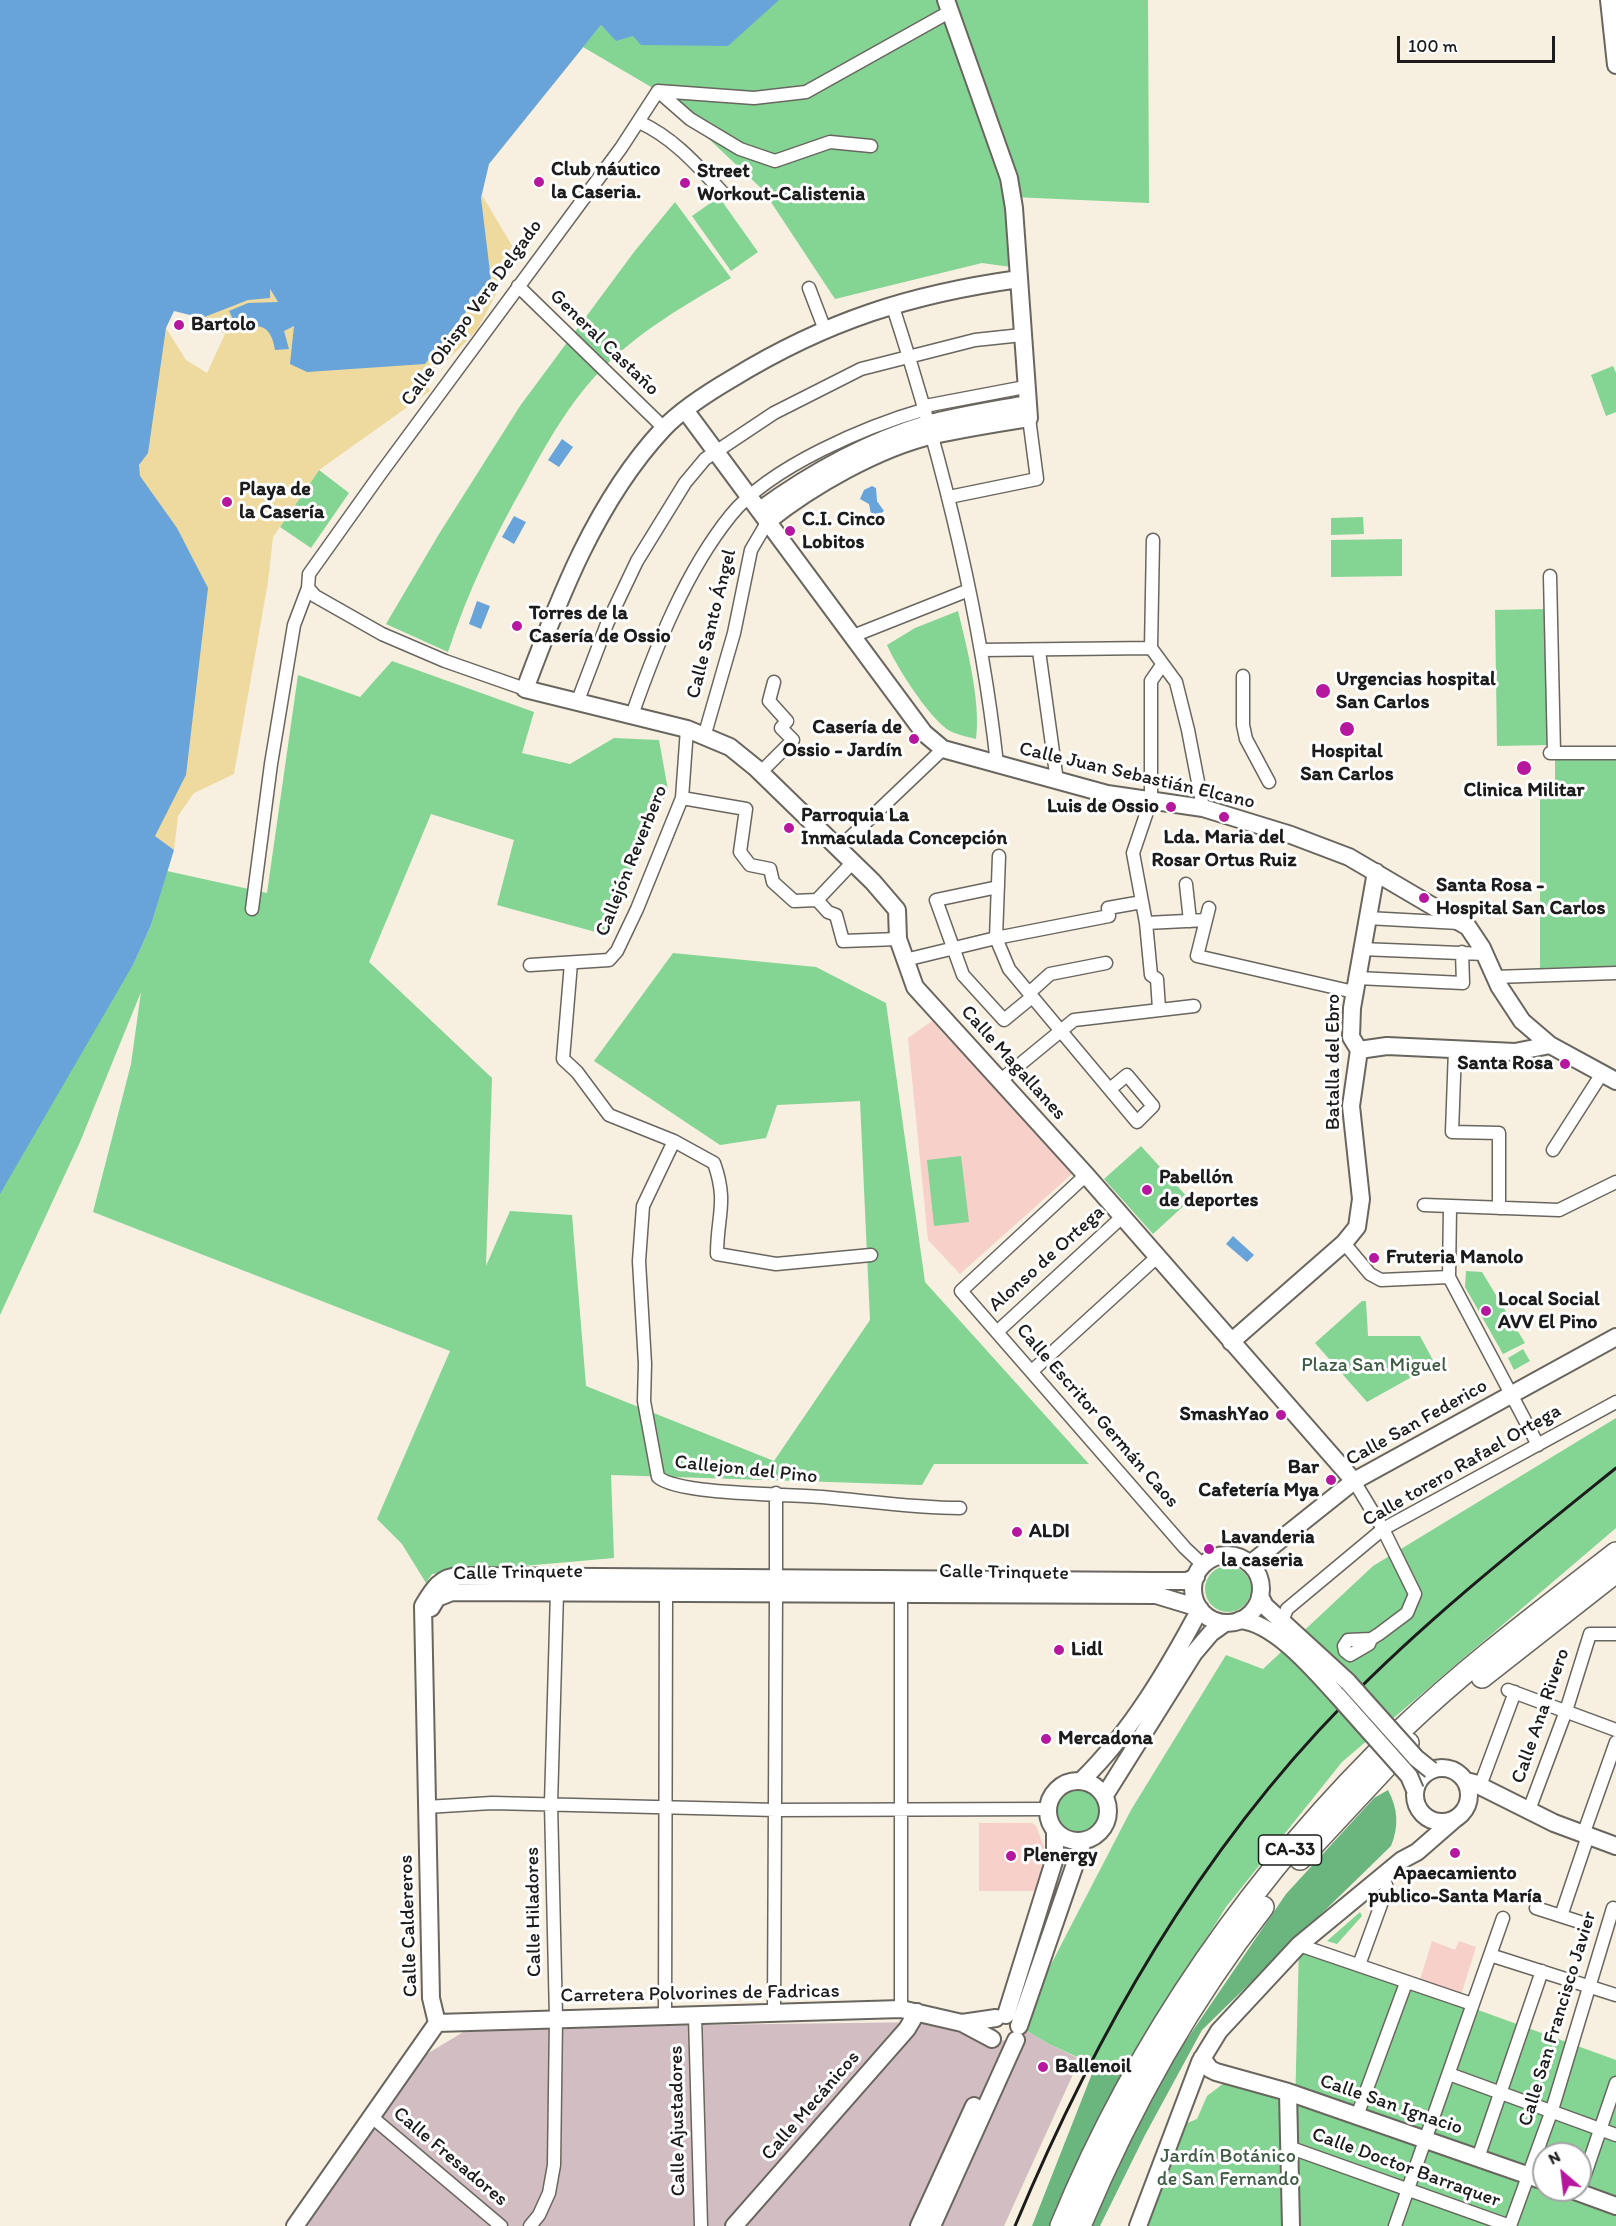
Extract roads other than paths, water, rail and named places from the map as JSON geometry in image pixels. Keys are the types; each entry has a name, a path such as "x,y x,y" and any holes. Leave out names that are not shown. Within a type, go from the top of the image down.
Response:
{"highway":[{"name":"CA-33","path":"1061,2226 1103,2133 1164,2025 1226,1932 1285,1855 1365,1766 1434,1700 1510,1635 1616,1553"},
{"name":"CA-33","path":"1080,2226 1118,2141 1174,2037 1234,1946 1297,1863 1380,1771 1442,1711 1616,1572"}],"street":[{"path":"1609,0 1616,65"},
{"path":"658,91 754,98 806,92 948,5 1009,178 1014,208 1027,403 1038,479 949,497"},
{"path":"658,91 690,119 740,149 775,161 830,142 871,146"},
{"name":"Calle Obispo Vera Delgado","path":"252,909 270,764 294,625 308,588 309,574 639,122 658,91"},
{"path":"639,122 659,131 676,145 723,193"},
{"path":"525,689 563,589 625,478 664,428 685,410 754,365 825,330 892,304 957,288 1019,279"},
{"name":"General Castaño","path":"518,286 664,428"},
{"path":"809,288 825,330"},
{"path":"892,304 929,418 949,497 981,650 997,764"},
{"path":"578,703 606,624 637,561 685,483 705,459 774,412 861,369 975,340 1022,335"},
{"name":"Calle Santo Ángel","path":"632,715 660,638 693,575 732,515 760,509 806,479 860,449 929,418 1027,403"},
{"name":"Calle Juan Sebastián Elcano","path":"685,410 924,733 943,749 1107,794 1203,808 1322,846 1376,872 1462,923 1476,937 1494,977 1522,1021 1551,1045 1608,1078"},
{"name":"Calle Santo Ángel","path":"704,737 734,633 760,509"},
{"path":"1153,540 1152,648 1176,682 1203,808"},
{"path":"1550,576 1552,753 1616,753"},
{"path":"308,588 315,596 382,634 445,661 525,689 632,715"},
{"path":"853,636 969,590"},
{"path":"981,650 1152,648"},
{"path":"1038,651 1058,781"},
{"path":"1160,1009 1157,979 1151,975 1146,923 1133,854 1151,800 1151,681 1162,665"},
{"path":"1243,676 1243,725 1246,740 1269,782"},
{"path":"760,773 793,740 781,728 787,721 769,701 774,682"},
{"name":"Calle Magallanes","path":"632,715 687,729 730,747 853,862 897,909 898,939 915,987 1086,1175 1354,1481"},
{"name":"Callejón Reverbero","path":"530,965 609,960 617,951 637,909 682,798 687,729"},
{"path":"839,848 943,749"},
{"path":"682,798 746,809 740,852 750,866 770,869 773,882 794,901 817,900 853,862"},
{"path":"999,856 996,938 1010,969 1059,1031 1110,1089"},
{"name":"Batalla del Ebro","path":"1231,1342 1344,1244 1357,1227 1361,1199 1351,1106 1359,1050 1351,1037 1355,985 1376,872"},
{"path":"1186,884 1190,921"},
{"path":"998,887 936,900 963,975 1004,1020 1050,974 1106,963"},
{"path":"817,900 828,912 836,915 843,941 898,939"},
{"path":"905,960 1142,902"},
{"path":"1146,923 1190,921 1208,914 1197,956 1355,985 1463,983 1462,952"},
{"path":"1367,918 1462,923"},
{"path":"1361,949 1485,954"},
{"path":"571,963 563,1059 577,1072 609,1115 674,1141 714,1163 720,1181 723,1209 717,1254 776,1264 871,1256"},
{"path":"1494,977 1616,974"},
{"path":"1001,1080 1074,1020 1194,1006"},
{"path":"1359,1050 1387,1046 1500,1052 1551,1045"},
{"path":"1455,1049 1452,1132 1499,1133 1499,1208"},
{"path":"1552,1150 1608,1078"},
{"name":"Callejon del Pino","path":"674,1141 643,1206 639,1261 645,1364 644,1401 656,1473 662,1480 675,1485 714,1490 776,1493 915,1508 960,1508"},
{"name":"Calle Escritor Germán Caos","path":"1086,1175 961,1291 1185,1548 1199,1571"},
{"path":"1425,1205 1559,1210 1614,1188"},
{"path":"1450,1207 1449,1277 1538,1445"},
{"name":"Alonso de Ortega","path":"998,1331 1122,1217"},
{"path":"1344,1244 1370,1274 1381,1280 1449,1277"},
{"path":"1032,1371 1157,1257"},
{"name":"Calle San Federico","path":"1250,1564 1354,1481 1616,1337"},
{"name":"Calle torero Rafael Ortega","path":"1282,1621 1287,1609 1383,1529 1616,1402"},
{"path":"1354,1481 1383,1529 1415,1594 1407,1613 1371,1639"},
{"path":"774,2014 776,1493"},
{"path":"1431,1770 1416,1758 1348,1682 1265,1606 1260,1596 1258,1575 1250,1564 1232,1556 1212,1559 1199,1571 1194,1593 1200,1608 1211,1619 1258,1625 1287,1645 1337,1695 1409,1776 1415,1790 1418,1808 1424,1815 1440,1822 1483,1802 1510,1801"},
{"name":"Calle Trinquete","path":"425,1615 438,1598 452,1592 666,1593 776,1587 1186,1581 1199,1571"},
{"name":"Calle Trinquete","path":"425,1615 423,1606 431,1593 439,1583 453,1576 901,1593 1156,1595 1170,1597 1200,1608"},
{"name":"Calle Hiladores","path":"530,2226 539,2215 549,2193 554,2165 556,2018 551,1804 557,1592"},
{"path":"666,1593 668,1807 666,2016"},
{"path":"901,1593 902,1809 909,2011"},
{"path":"1105,1795 1194,1653 1211,1633 1253,1610 1260,1596"},
{"path":"1082,1780 1107,1755 1181,1645 1200,1608"},
{"name":"Calle Caldereros","path":"425,1615 426,1807 431,2000 437,2023"},
{"name":"Calle Ana Rivero","path":"1529,1810 1566,1711 1590,1634 1616,1634"},
{"path":"1138,2226 1202,2058 1219,2031 1299,1945 1402,1860 1417,1852 1462,1812 1469,1789 1512,1691 1616,1730"},
{"path":"1561,1916 1616,1742"},
{"path":"1415,1790 1419,1781 1431,1770 1446,1768 1454,1770 1473,1783 1529,1810 1585,1836 1616,1846"},
{"path":"1082,1780 1091,1783 1105,1795 1108,1804 1106,1824 1101,1832 1083,1841 1073,1841 1056,1831 1051,1824 1048,1809 1055,1791 1063,1784 1082,1780"},
{"path":"426,1807 492,1803 776,1810 1048,1809"},
{"path":"1402,1860 1422,1832 1424,1815"},
{"path":"932,2226 1005,2030 1055,1858 1056,1831"},
{"path":"919,2226 1005,2030 1083,1841"},
{"path":"1359,1965 1387,1888 1383,1876"},
{"name":"Calle San Francisco Javier","path":"1544,2142 1590,1986 1610,1906"},
{"path":"1536,1908 1586,1924"},
{"path":"1395,2226 1503,1918"},
{"path":"1299,1945 1472,2004"},
{"path":"1490,1955 1616,1995"},
{"path":"1478,2158 1542,1971"},
{"path":"1357,2116 1406,1983"},
{"name":"Carretera Polvorines de Fadricas","path":"437,2023 556,2018 909,2011 1005,2030"},
{"name":"Calle Mecánicos","path":"734,2226 907,2029 909,2011"},
{"name":"Calle Ajustadores","path":"695,2016 700,2226"},
{"path":"295,2226 373,2118 437,2023"},
{"name":"Calle San Ignacio","path":"1202,2058 1210,2069 1288,2092 1532,2177"},
{"path":"1182,2109 1204,2080 1223,2072"},
{"path":"1449,2074 1616,2135"},
{"path":"1592,2151 1600,2129 1612,2108 1616,2085"},
{"path":"1288,2092 1291,2226"},
{"name":"Calle Fresadores","path":"373,2118 501,2226"},
{"name":"Calle Doctor Barraquer","path":"1288,2152 1294,2149 1510,2226"},
{"name":"Calle San Francisco Javier","path":"1510,2226 1532,2185"},
{"path":"1592,2196 1616,2206"}],"water":[{"path":"0,0 779,0 728,46 641,45 633,36 616,41 601,25 489,164 481,198 491,280 425,364 307,372 290,364 294,326 284,331 289,349 275,350 270,334 262,327 250,327 235,332 229,327 233,319 229,311 248,303 278,302 270,289 270,298 248,300 202,318 174,311 166,328 148,453 139,465 140,476 177,528 208,588 186,775 155,836 174,850 151,925 134,963 0,1194"},
{"path":"562,439 573,447 559,467 548,460"},
{"path":"872,486 876,488 877,501 884,511 876,517 871,514 869,504 860,499 864,490"},
{"path":"514,516 526,522 514,544 502,537"},
{"path":"477,601 490,606 481,629 469,624"},
{"path":"1233,1236 1254,1255 1247,1262 1226,1244"}],"railway":[{"path":"1015,2226 1046,2155 1116,2016 1155,1949 1197,1884 1242,1822 1291,1761 1376,1672 1477,1582 1616,1468"}],"place":[{"name":"Club náutico la Caseria.","path":"539,182"},
{"name":"Street Workout-Calistenia","path":"685,183"},
{"name":"Bartolo","path":"179,325"},
{"name":"Playa de la Casería","path":"227,502"},
{"name":"C.I. Cinco Lobitos","path":"790,531"},
{"name":"Torres de la Casería de Ossio","path":"517,626"},
{"name":"Urgencias hospital San Carlos","path":"1323,691"},
{"name":"Hospital San Carlos","path":"1347,729"},
{"name":"Casería de Ossio - Jardín","path":"914,739"},
{"name":"Clinica Militar","path":"1524,768"},
{"name":"Luis de Ossio","path":"1171,807"},
{"name":"Lda. Maria del Rosar Ortus Ruiz","path":"1224,817"},
{"name":"Parroquia La Inmaculada Concepción","path":"789,828"},
{"name":"Santa Rosa - Hospital San Carlos","path":"1424,898"},
{"name":"Santa Rosa","path":"1565,1064"},
{"name":"Pabellón de deportes","path":"1147,1190"},
{"name":"Fruteria Manolo","path":"1374,1258"},
{"name":"Local Social AVV El Pino","path":"1486,1311"},
{"name":"SmashYao","path":"1281,1415"},
{"name":"Bar Cafetería Mya","path":"1331,1480"},
{"name":"ALDI","path":"1017,1532"},
{"name":"Lavanderia la caseria","path":"1209,1549"},
{"name":"Lidl","path":"1059,1650"},
{"name":"Mercadona","path":"1046,1739"},
{"name":"Apaecamiento publico-Santa María","path":"1455,1853"},
{"name":"Plenergy","path":"1011,1856"},
{"name":"Ballenoil","path":"1043,2067"}],"park label":[{"name":"Plaza San Miguel","path":"1374,1366"},
{"name":"Jardín Botánico de San Fernando","path":"1228,2168"}]}
